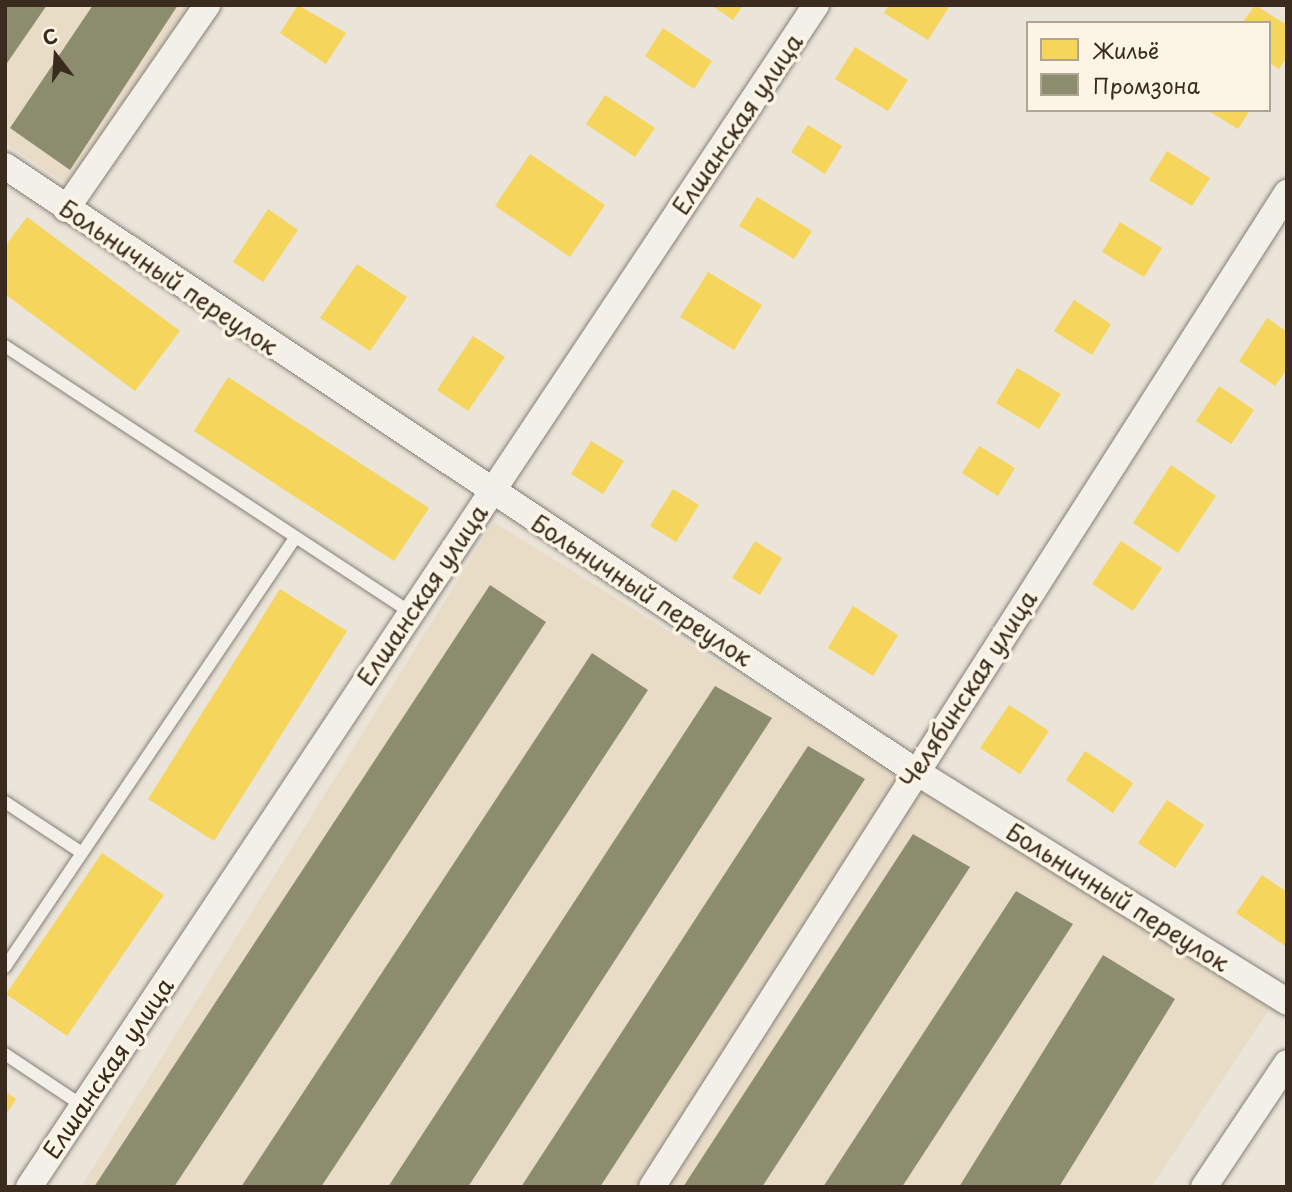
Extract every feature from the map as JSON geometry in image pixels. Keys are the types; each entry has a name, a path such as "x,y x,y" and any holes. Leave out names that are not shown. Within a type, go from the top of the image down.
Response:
{"street":[{"path":"66,209 207,5"},
{"name":"Елшанская улица","path":"29,1187 816,5"},
{"name":"Больничный переулок","path":"5,166 915,771 1287,1002"},
{"name":"Челябинская улица","path":"652,1187 915,771 1287,193"},
{"path":"1204,1187 1287,1063"}],"lane":[{"path":"5,346 410,612"},
{"path":"5,967 295,538"},
{"path":"5,802 82,853"},
{"path":"5,1054 82,1107"}],"shaded area":[{"path":"5,5 190,5 67,184 5,143"},
{"path":"494,522 1270,1008 1151,1187 81,1187"}],"building: Жильё":[{"path":"298,5 346,33 326,64 280,33"},
{"path":"711,5 743,5 733,20"},
{"path":"889,5 950,5 928,40 884,13"},
{"path":"1255,5 1287,25 1287,57 1279,69 1271,64 1271,21 1243,21"},
{"path":"663,28 712,61 694,89 645,56"},
{"path":"855,47 908,80 888,111 835,79"},
{"path":"605,95 655,128 635,157 586,124"},
{"path":"1210,112 1249,112 1238,129"},
{"path":"808,125 842,146 825,174 791,152"},
{"path":"1167,151 1210,178 1192,206 1149,180"},
{"path":"530,154 605,205 570,257 495,206"},
{"path":"757,197 812,231 794,259 739,226"},
{"path":"268,209 298,230 263,282 233,262"},
{"path":"27,217 180,331 135,391 5,294 5,246"},
{"path":"1120,222 1162,248 1144,277 1102,252"},
{"path":"357,264 407,297 370,351 320,318"},
{"path":"708,272 762,305 734,350 680,317"},
{"path":"1074,300 1111,324 1092,355 1054,331"},
{"path":"1267,318 1287,332 1287,369 1275,386 1239,361"},
{"path":"473,336 505,357 468,411 437,390"},
{"path":"1017,368 1061,394 1039,429 996,403"},
{"path":"228,377 429,508 394,561 194,431"},
{"path":"1219,386 1254,410 1231,444 1196,421"},
{"path":"591,441 624,461 603,494 571,474"},
{"path":"979,446 1015,468 998,496 962,473"},
{"path":"1171,465 1216,496 1178,553 1133,523"},
{"path":"673,489 699,505 676,542 650,526"},
{"path":"755,541 782,558 760,595 732,578"},
{"path":"1121,541 1162,568 1133,611 1092,584"},
{"path":"280,589 347,631 214,841 148,799"},
{"path":"853,606 898,635 873,676 828,648"},
{"path":"1009,705 1049,731 1020,774 980,748"},
{"path":"1085,751 1133,783 1113,813 1066,780"},
{"path":"1167,800 1204,825 1175,868 1138,843"},
{"path":"102,853 164,895 67,1036 6,994"},
{"path":"1262,875 1287,892 1287,947 1236,913"},
{"path":"5,1091 16,1099 5,1116"}],"building: Промзона":[{"path":"5,5 47,5 5,66"},
{"path":"93,5 178,5 70,170 10,128"},
{"path":"490,585 546,622 174,1187 94,1187"},
{"path":"592,653 648,690 321,1187 241,1187"},
{"path":"715,686 772,718 468,1187 388,1187"},
{"path":"808,746 865,779 600,1187 521,1187"},
{"path":"913,834 970,867 762,1187 683,1187"},
{"path":"1016,891 1073,924 902,1187 823,1187"},
{"path":"1103,955 1175,999 1059,1187 959,1187"}]}
